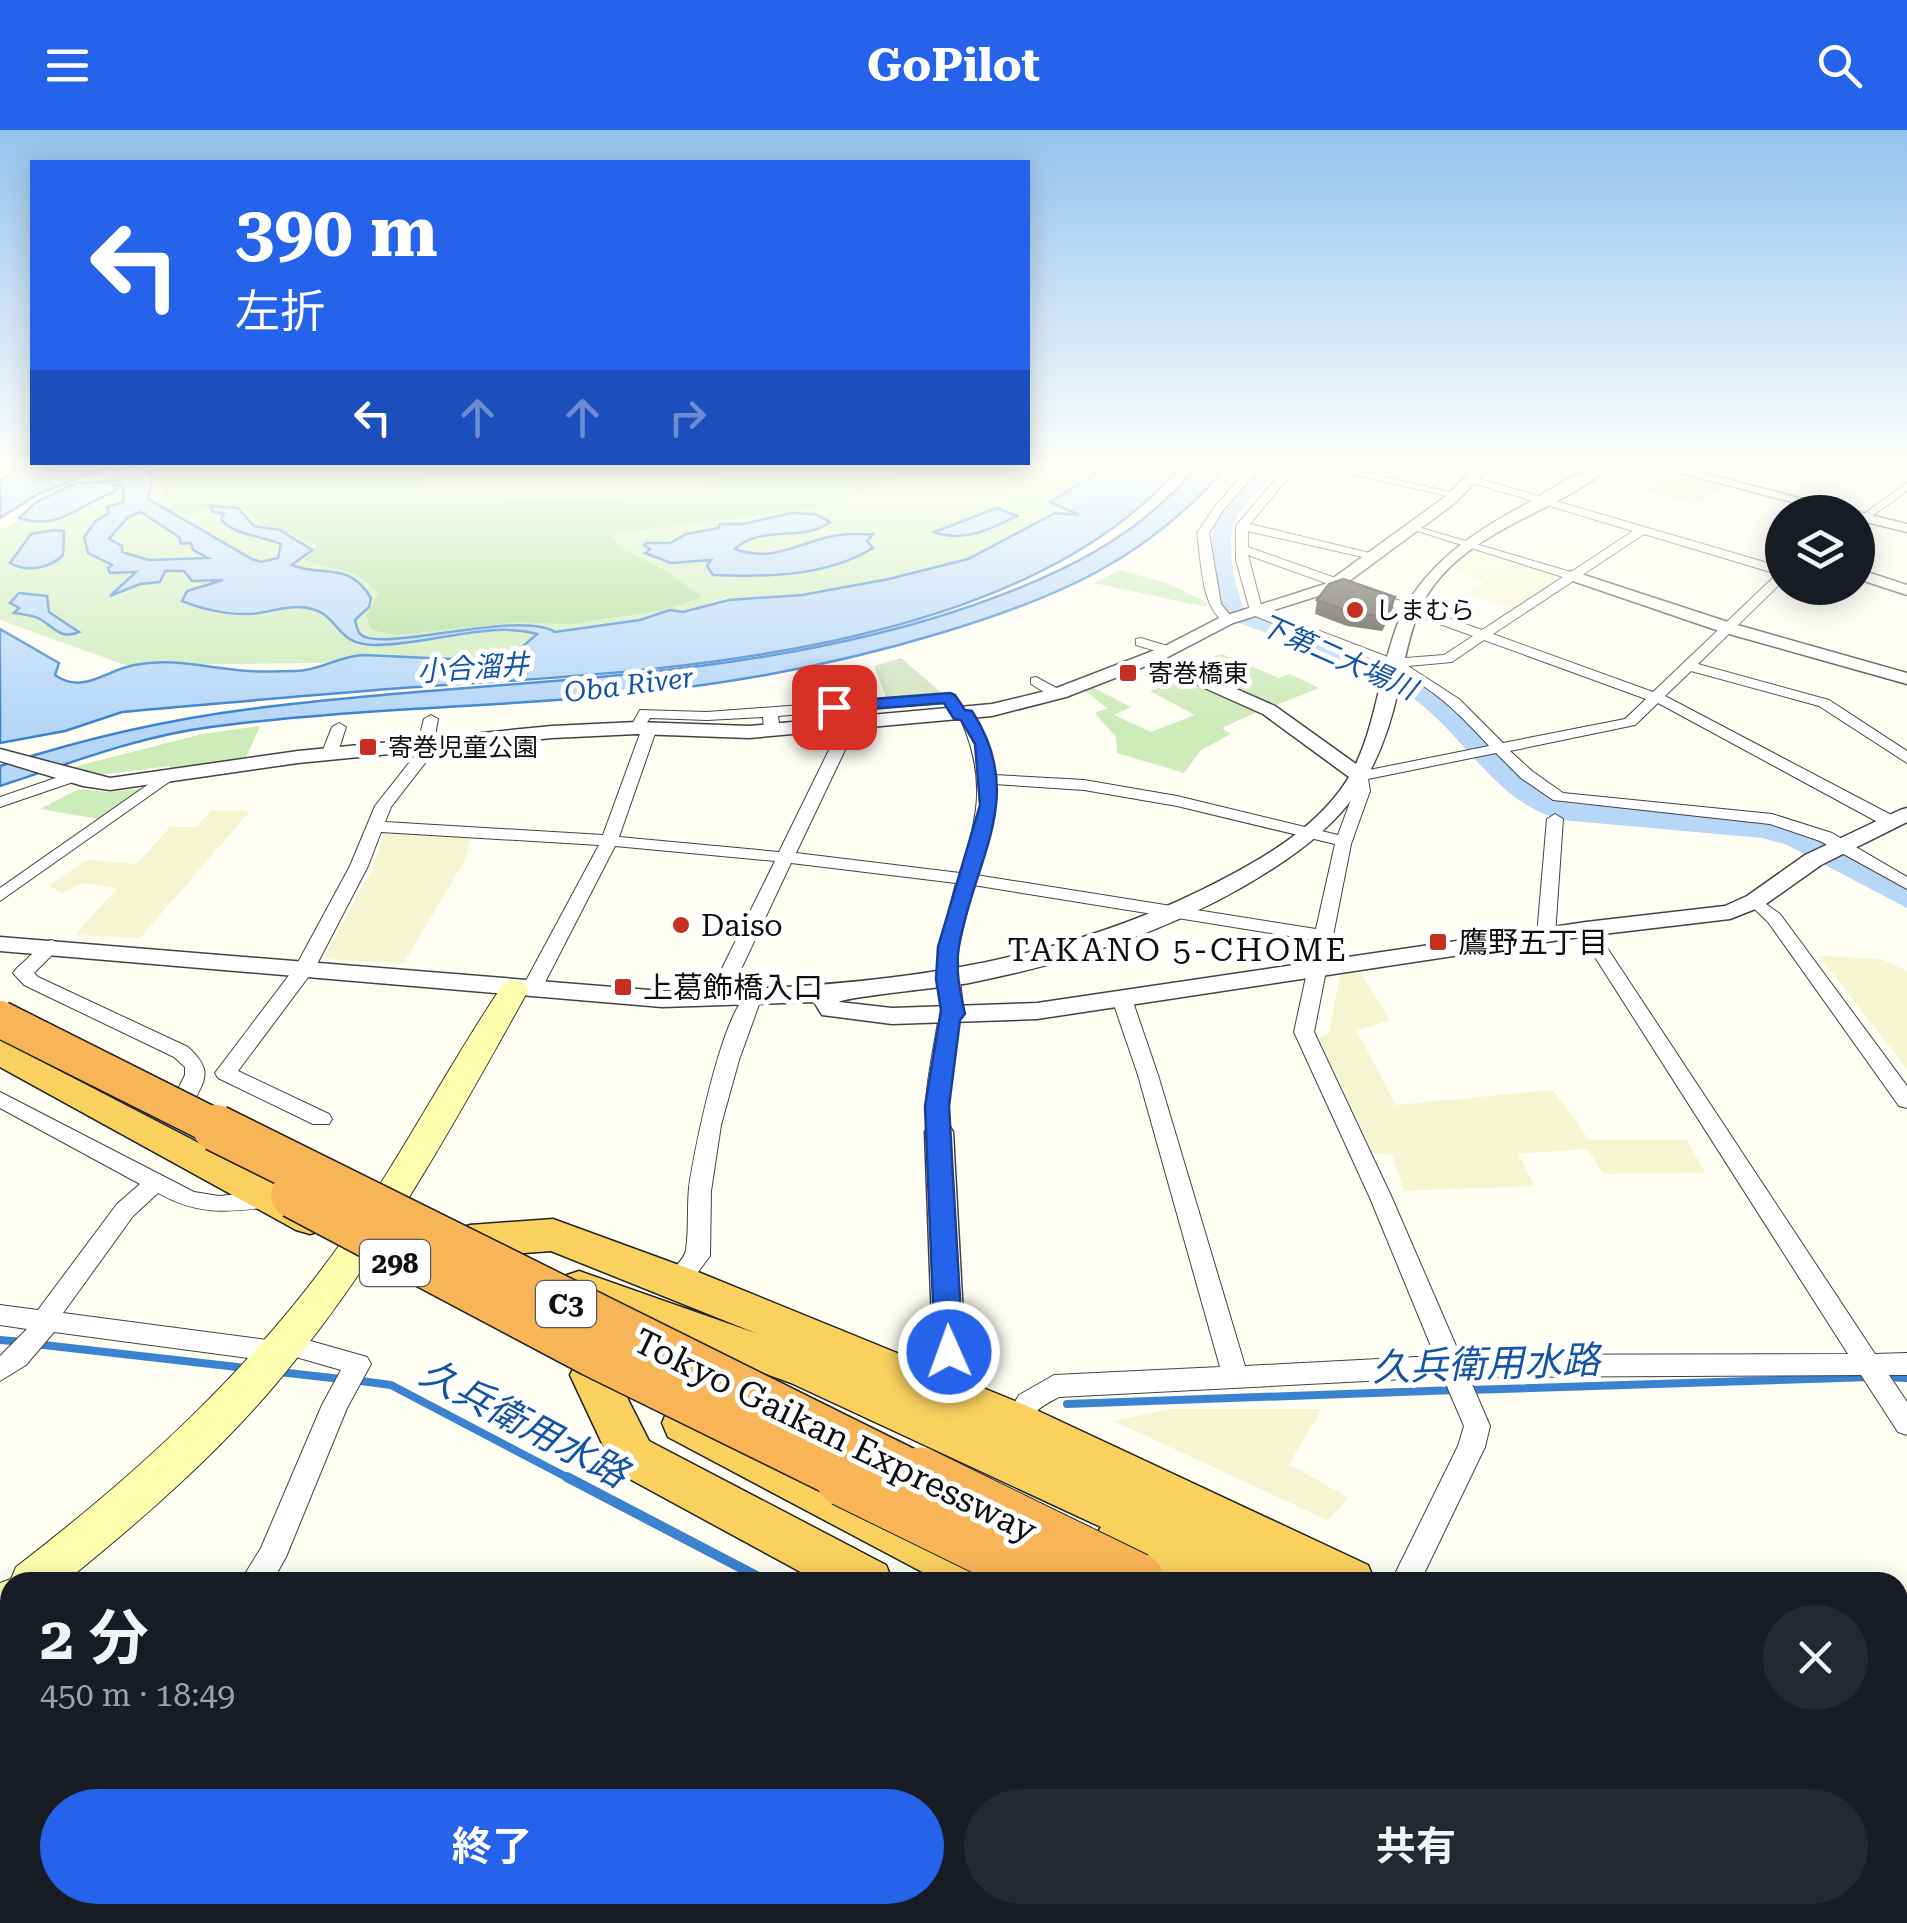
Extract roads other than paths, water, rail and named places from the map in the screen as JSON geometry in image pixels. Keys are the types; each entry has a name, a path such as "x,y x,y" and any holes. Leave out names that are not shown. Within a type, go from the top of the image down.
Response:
{"highway":[{"name":"298","path":"0,1011 189,1088 387,1202 1175,1572"},
{"name":"Tokyo Gaikan Expressway","path":"0,1019 612,1327 1114,1572"},
{"name":"298","path":"0,1048 500,1318 593,1376 971,1572"},
{"name":"Tokyo Gaikan Expressway","path":"0,1048 592,1354 1039,1572"},
{"path":"470,1242 553,1234 677,1281 1016,1422 1329,1572"},
{"name":"298","path":"540,1274 807,1370 1251,1572"},
{"path":"593,1376 632,1456 834,1572"},
{"name":"298","path":"789,1478 935,1572"}],"main road":[{"path":"56,1572 282,1348 360,1245 522,989"}],"street":[{"path":"1207,551 1215,604 1397,662 1462,708 1500,749 1559,796 1762,816 1841,846 1907,884"},
{"path":"1240,551 1242,615"},
{"path":"1248,551 1656,697 1899,818"},
{"path":"1352,551 1376,556"},
{"path":"8,758 110,784 163,780 329,754 644,728 894,712 963,715 1057,694 1153,650 1340,582 1383,551"},
{"path":"0,944 618,998 717,999 822,995 947,979 1081,948 1182,910 1242,879 1308,834 1337,807 1360,776 1380,735 1412,609 1433,576 1462,551"},
{"path":"1491,551 1728,628 1907,679"},
{"path":"1397,662 1447,659 1611,551"},
{"path":"1710,551 1765,568"},
{"path":"1875,580 1907,590"},
{"path":"1360,776 1630,722 1765,591"},
{"path":"1153,650 1269,710 1360,776 1362,791 1344,840 1304,1032 1454,1366 1476,1426 1471,1447 1410,1572"},
{"path":"1689,666 1824,704 1907,758"},
{"path":"1036,680 1057,694"},
{"path":"934,1386 949,1352 937,1106 951,1015 948,947 989,805 983,744 963,715"},
{"path":"717,999 838,748 835,716"},
{"path":"321,1119 225,1073 305,968 360,866 383,806 428,746 431,719"},
{"path":"329,754 339,727"},
{"path":"522,989 575,911 638,777 644,728"},
{"path":"0,802 67,776"},
{"path":"989,779 1084,785 1177,801 1344,840"},
{"path":"0,896 163,780"},
{"path":"822,995 832,1009 892,1016 1037,1010 1546,934 1730,912 1754,901 1813,860 1899,818"},
{"path":"1546,934 1554,819"},
{"path":"375,827 608,840 966,878 1325,936"},
{"path":"1754,901 1774,918 1907,1101"},
{"path":"1586,929 1907,1424"},
{"path":"52,946 23,973 31,981 181,1052 196,1065 189,1088"},
{"path":"677,1281 698,1256 696,1230 716,1100 751,999"},
{"path":"1122,999 1236,1375"},
{"path":"189,1088 234,1060"},
{"path":"0,1099 198,1202 273,1198"},
{"path":"0,1370 24,1351 124,1210 156,1182"},
{"path":"0,1314 282,1348 358,1364 262,1572"},
{"path":"1016,1422 1028,1403 1054,1386 1454,1366 1907,1364"}],"water":[{"path":"19,551 63,551 63,555 45,566 31,568 10,563"},
{"name":"小合溜井","path":"122,551 149,560 208,558 194,551 238,551 261,562 278,558 280,551 311,551 292,565 353,579 371,598 369,607 355,620 360,634 372,639 393,639 512,625 537,626 555,632 640,620 670,610 683,612 729,600 802,595 889,579 968,559 984,551 1075,551 1036,574 948,610 853,636 755,655 563,677 122,712 65,731 0,743 0,629 59,663 55,675 75,683 149,663 267,671 304,670 363,655 495,661 513,655 537,634 498,630 394,644 362,644 312,609 297,607 242,614 182,601 187,591 223,580 192,581 184,571 165,571 160,582 140,584 110,596 136,572 110,573 108,568 112,565 88,553"},
{"path":"868,551 815,570 753,576 713,575 707,566 711,560 671,563 645,553"},
{"name":"Oba River","path":"1095,551 1132,551 1025,605 873,652 801,668 656,691 322,715 184,731 0,786 0,766 93,739 187,719 341,699 707,665 797,651 886,631 974,605 1036,581"},
{"path":"19,593 47,596 49,612 79,632 63,634 37,618 14,613 19,608 10,603"}],"waterway":[{"name":"下第二大場川","path":"1221,551 1234,613 1364,662 1414,687 1453,717 1509,778 1542,803 1562,811 1764,829 1795,838 1907,899"},
{"name":"久兵衛用水路","path":"0,1340 23,1342"},
{"name":"久兵衛用水路","path":"35,1344 246,1368"},
{"name":"久兵衛用水路","path":"279,1372 341,1379"},
{"name":"久兵衛用水路","path":"1469,1390 1871,1377"},
{"name":"久兵衛用水路","path":"1883,1377 1907,1378"},
{"name":"久兵衛用水路","path":"353,1380 391,1385 572,1480"},
{"name":"久兵衛用水路","path":"1067,1404 1456,1390"},
{"name":"久兵衛用水路","path":"567,1477 749,1572"}],"place":[{"name":"しまむら","path":"1355,610"},
{"name":"寄巻橋東","path":"1128,673"},
{"name":"寄巻児童公園","path":"368,747"},
{"name":"Daiso","path":"681,925"},
{"name":"鷹野五丁目","path":"1438,942"},
{"name":"上葛飾橋入口","path":"623,987"}],"district":[{"name":"TAKANO 5-CHOME","path":"1178,950"}]}
